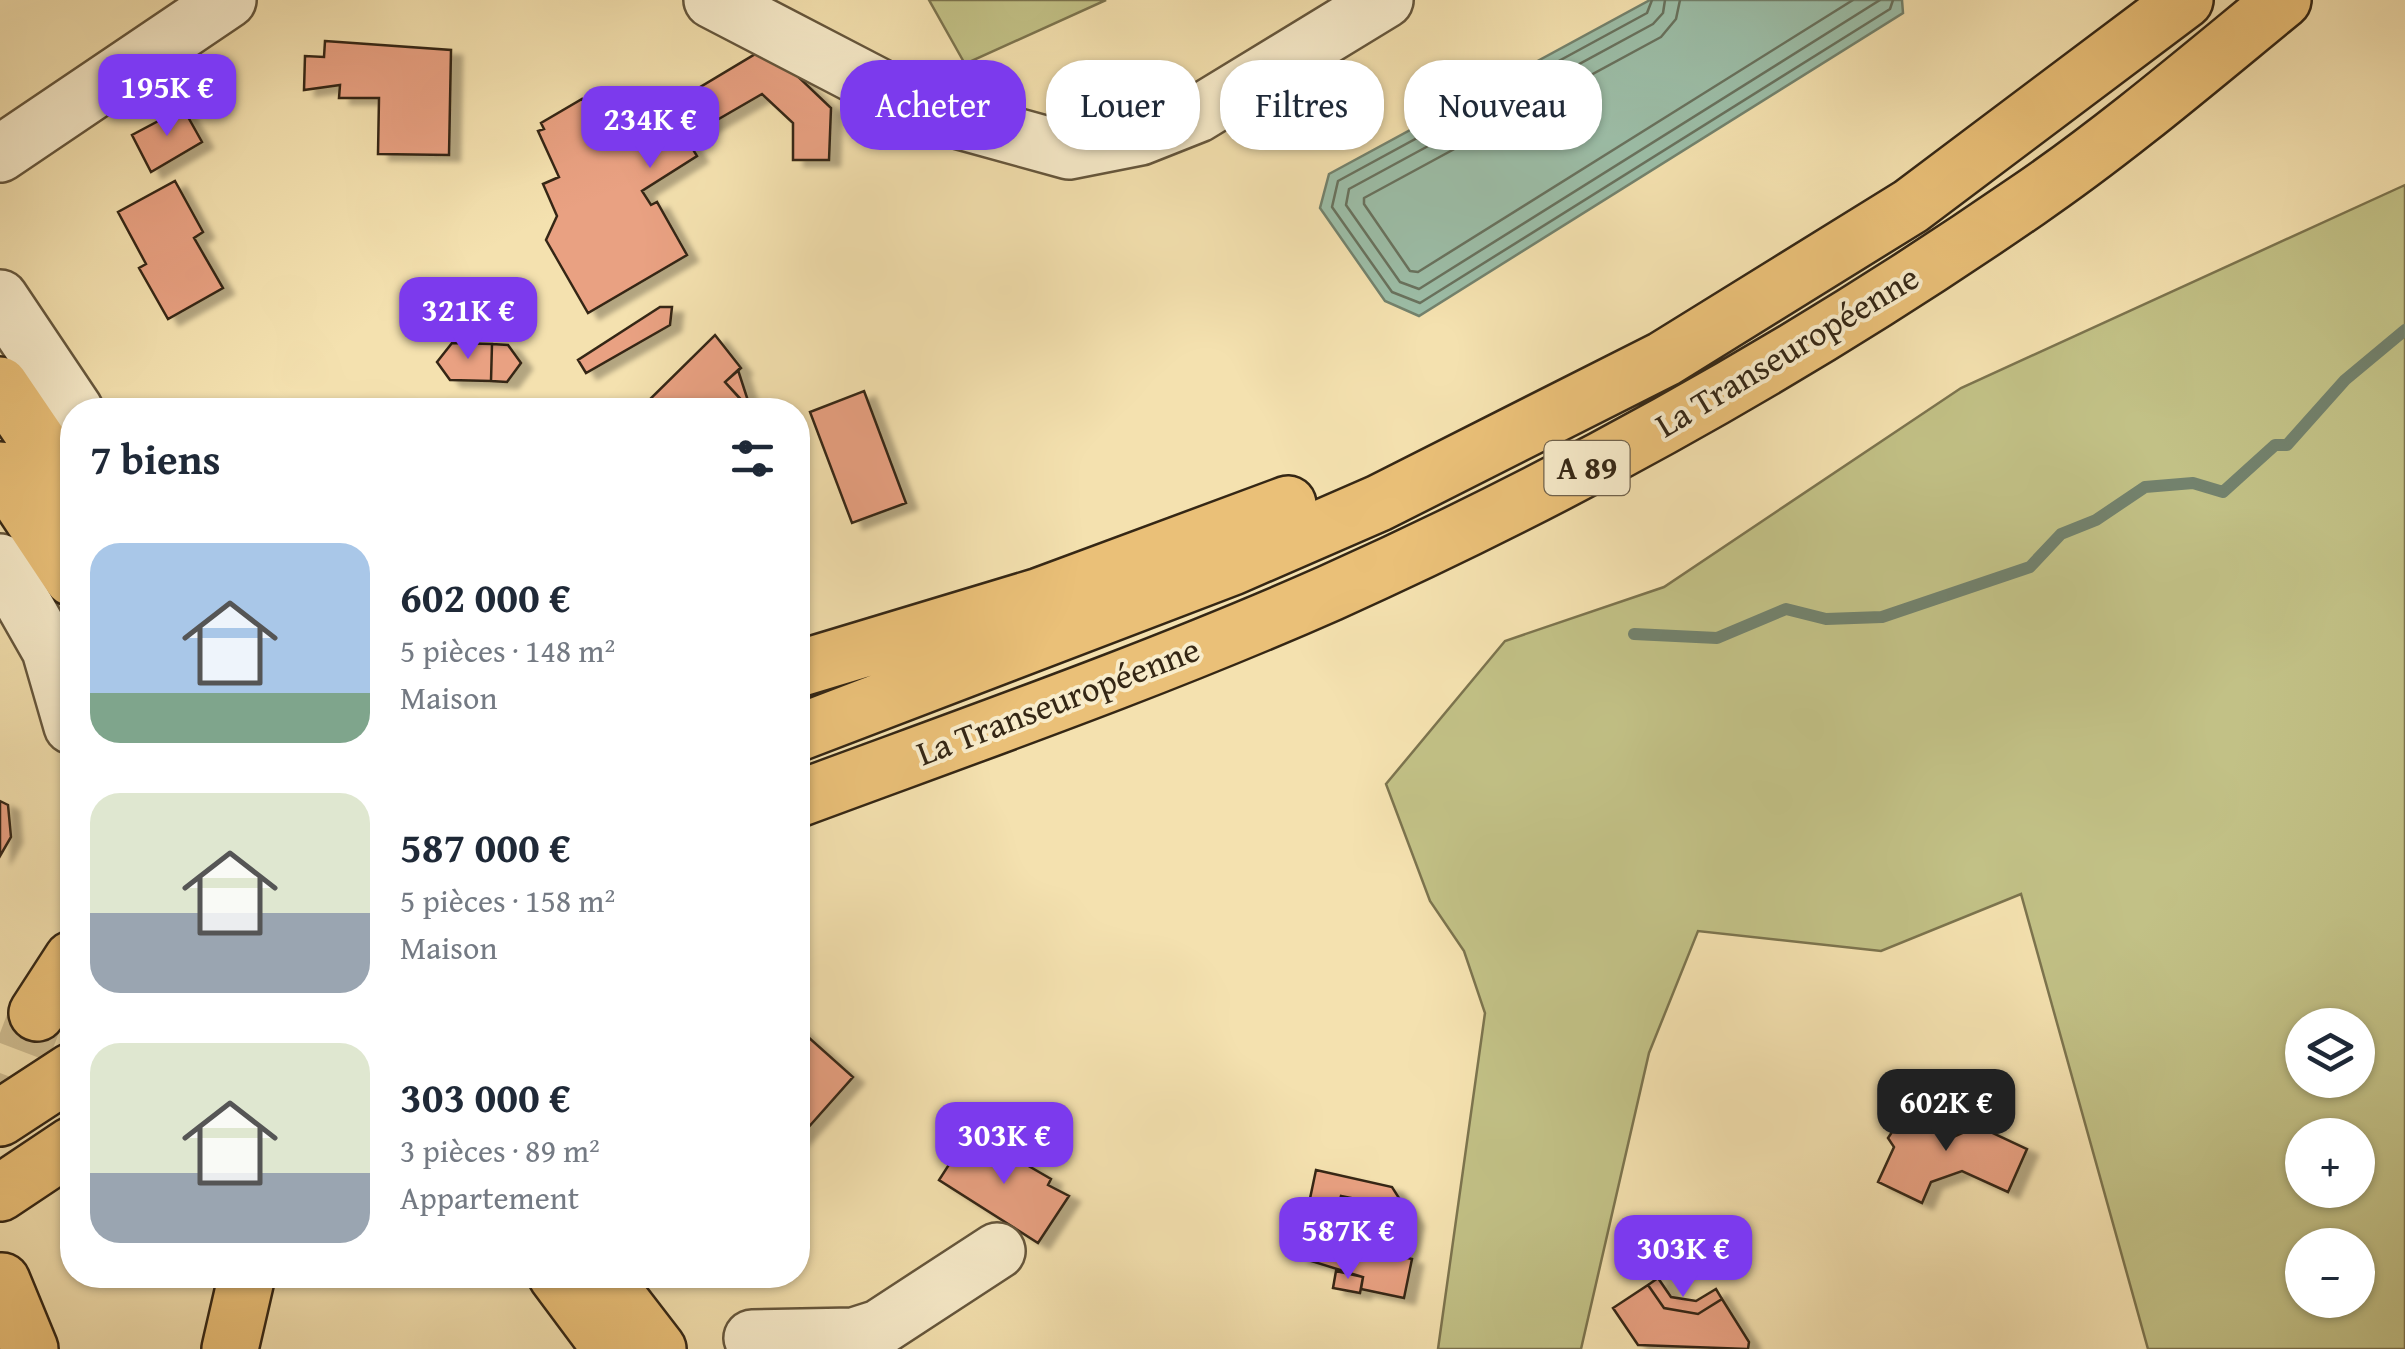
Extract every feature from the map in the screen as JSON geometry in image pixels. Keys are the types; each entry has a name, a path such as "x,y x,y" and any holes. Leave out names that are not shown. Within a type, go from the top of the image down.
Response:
{"main road":[{"name":"La Transeuropéenne","path":"810,728 1232,567 1378,503 1664,359 1911,206 2185,0"},
{"name":"La Transeuropéenne","path":"810,795 1114,682 1330,593 1544,491 1816,339 2031,198 2283,0"},
{"path":"810,665 1147,559 1664,359"},
{"path":"0,385 60,473"},
{"path":"0,470 60,560"},
{"path":"810,821 1114,682"},
{"path":"37,1013 60,978"},
{"path":"0,1118 60,1079"},
{"path":"0,1193 60,1153"},
{"path":"2,1281 30,1349"},
{"path":"230,1349 243,1288"},
{"path":"566,1288 611,1349"},
{"path":"611,1288 658,1349"}],"street":[{"path":"0,154 228,0"},
{"path":"712,0 889,92 953,118 1069,151 1140,137 1198,114 1385,0"},
{"path":"0,298 67,398"},
{"path":"0,562 50,650 60,685"},
{"path":"754,1344 854,1336 879,1328 998,1250"}],"shaded area":[{"path":"929,0 1106,0 974,60 963,60"},
{"path":"2405,185 2405,1349 2148,1349 2021,894 1881,951 1698,931 1649,1053 1581,1349 1438,1349 1485,1013 1464,951 1430,901 1386,784 1505,641 1664,587 1961,388"}],"water":[{"path":"1650,0 1902,0 1903,13 1419,316 1385,301 1320,208 1329,174 1373,150 1384,150 1384,144 1404,133 1404,150 1602,150 1602,60 1539,60"}],"building":[{"path":"325,41 451,50 449,155 378,154 379,98 339,98 340,85 304,90 305,56 324,57"},
{"path":"767,47 831,108 829,160 793,160 793,123 762,94 686,138 697,156 642,191 651,205 657,202 687,255 588,313 546,240 557,216 543,184 559,177 538,131 544,129 541,123 582,99 589,110 626,88 645,120"},
{"path":"193,72 206,95 174,113 162,90"},
{"path":"183,108 202,142 151,172 132,135"},
{"path":"175,181 203,232 194,238 223,288 168,319 139,268 146,264 118,212"},
{"path":"660,307 672,307 670,325 586,373 578,360"},
{"path":"715,335 741,368 725,382 739,398 651,398"},
{"path":"452,343 492,344 491,381 450,380 437,362"},
{"path":"492,344 508,345 521,363 507,382 491,381"},
{"path":"738,370 747,398 740,398 725,382"},
{"path":"864,391 906,503 852,523 810,412"},
{"path":"0,801 8,805 11,837 0,856"},
{"path":"810,1039 853,1077 810,1125"},
{"path":"1925,1104 1943,1112 1953,1137 1978,1126 2027,1149 2008,1192 1962,1171 1931,1182 1922,1203 1878,1182 1894,1147 1888,1138 1907,1111"},
{"path":"970,1132 1051,1179 1048,1185 1069,1196 1038,1243 939,1180"},
{"path":"1316,1170 1392,1187 1413,1220 1405,1257 1388,1254 1394,1224 1381,1204 1341,1196 1338,1207 1331,1212 1308,1208"},
{"path":"1341,1196 1381,1204 1394,1224 1388,1254 1412,1259 1404,1298 1361,1289 1363,1277 1298,1257 1308,1208 1331,1212 1338,1207"},
{"path":"1336,1271 1363,1277 1360,1293 1333,1288"},
{"path":"1658,1278 1671,1297 1696,1301 1716,1289 1722,1299 1698,1314 1664,1308 1648,1285"},
{"path":"1648,1285 1664,1308 1698,1314 1722,1299 1749,1342 1748,1349 1638,1345 1613,1308"}],"waterway":[{"path":"1634,634 1717,638 1786,609 1826,619 1882,617 2030,567 2061,534 2096,520 2145,487 2193,483 2223,492 2275,445 2287,445 2345,380 2405,330"}],"tunnel":[{"path":"0,1131 6,1095 37,1013"}]}
